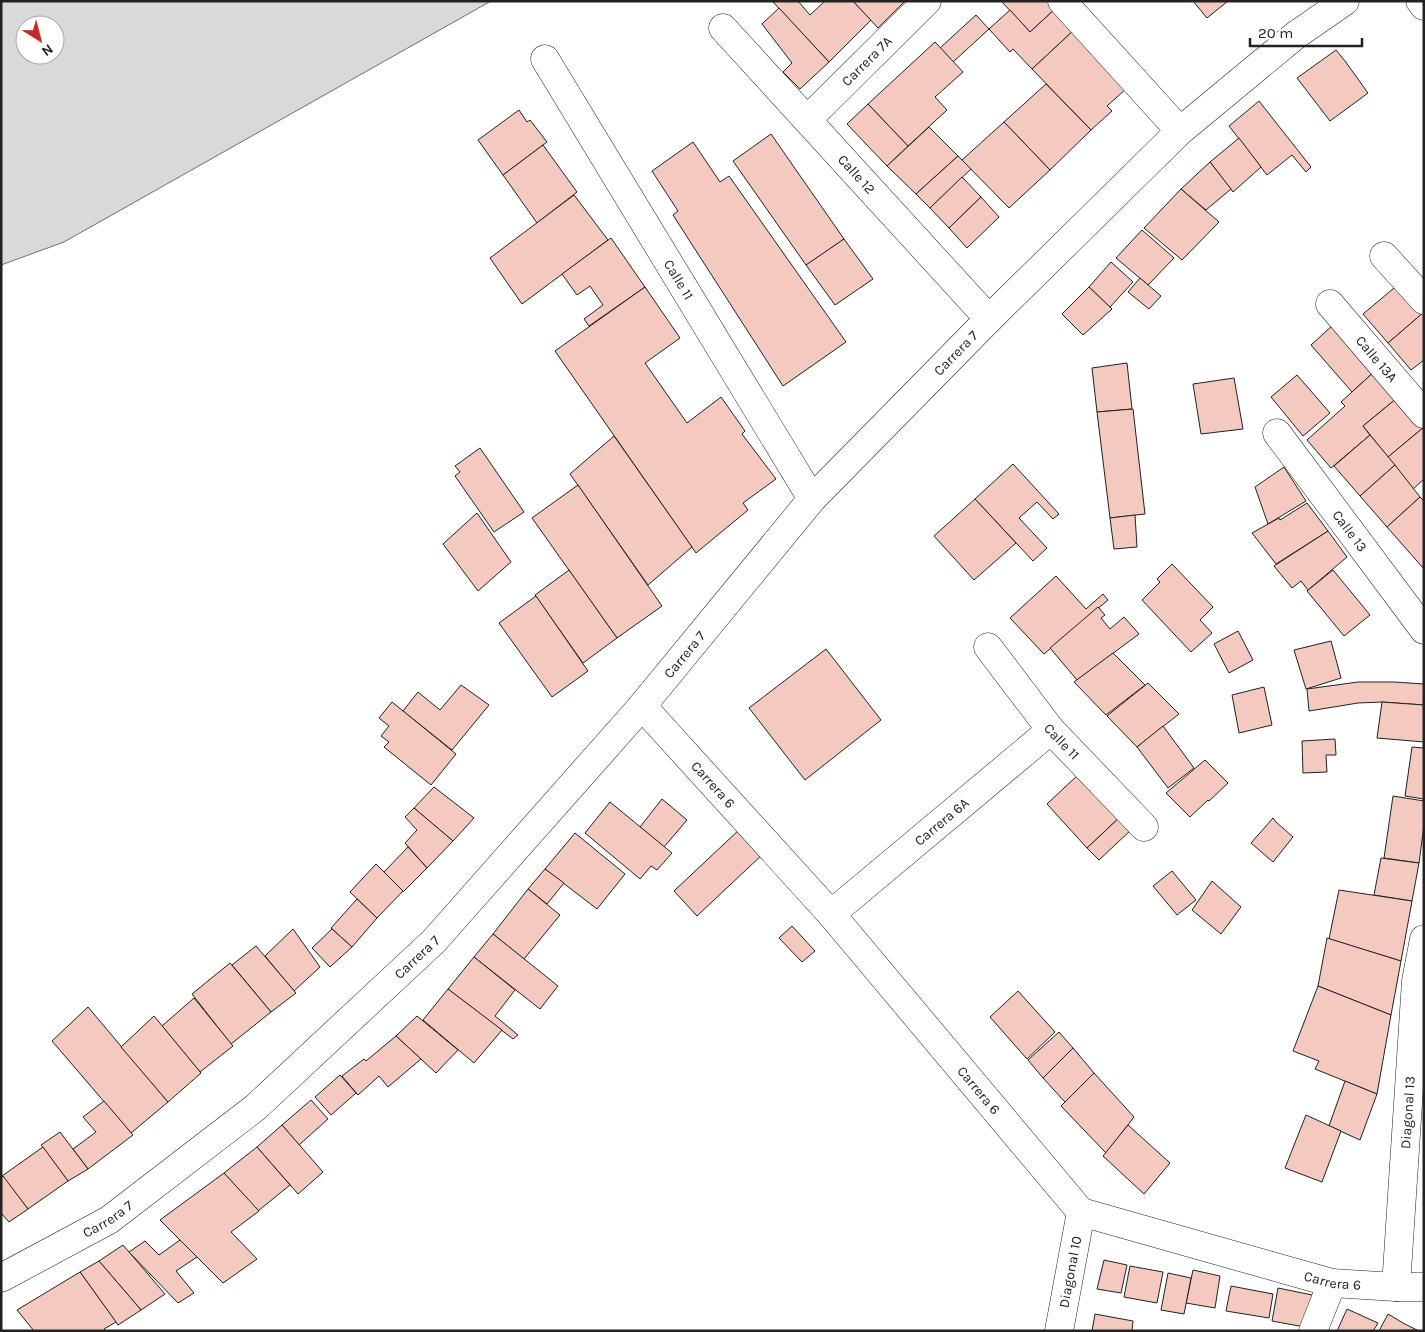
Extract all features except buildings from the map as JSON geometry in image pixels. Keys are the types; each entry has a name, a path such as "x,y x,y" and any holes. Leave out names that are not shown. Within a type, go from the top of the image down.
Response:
{"street":[{"name":"Carrera 7A","path":"807,120 927,1"},
{"path":"1062,1 1180,131"},
{"name":"Carrera 7","path":"1,1278 109,1220 256,1107 434,942 642,706 812,499 989,319 1180,131 1296,35 1345,1"},
{"path":"1420,1 1424,6"},
{"name":"Calle 12","path":"723,28 989,319"},
{"name":"Calle 11","path":"546,59 812,499"},
{"path":"1384,256 1424,300"},
{"name":"Calle 13A","path":"1330,304 1424,414"},
{"name":"Calle 13","path":"1277,433 1424,630"},
{"name":"Calle 11","path":"988,647 1051,730 1144,827"},
{"name":"Carrera 6","path":"642,706 831,914 1081,1212 1332,1283 1424,1287"},
{"name":"Carrera 6A","path":"831,914 1051,730"},
{"name":"Diagonal 13","path":"1396,1287 1424,939"},
{"name":"Diagonal 10","path":"1059,1331 1081,1212"},
{"path":"1313,1331 1332,1283"}],"shaded area":[{"path":"1,1 491,1 64,242 1,265"}]}
